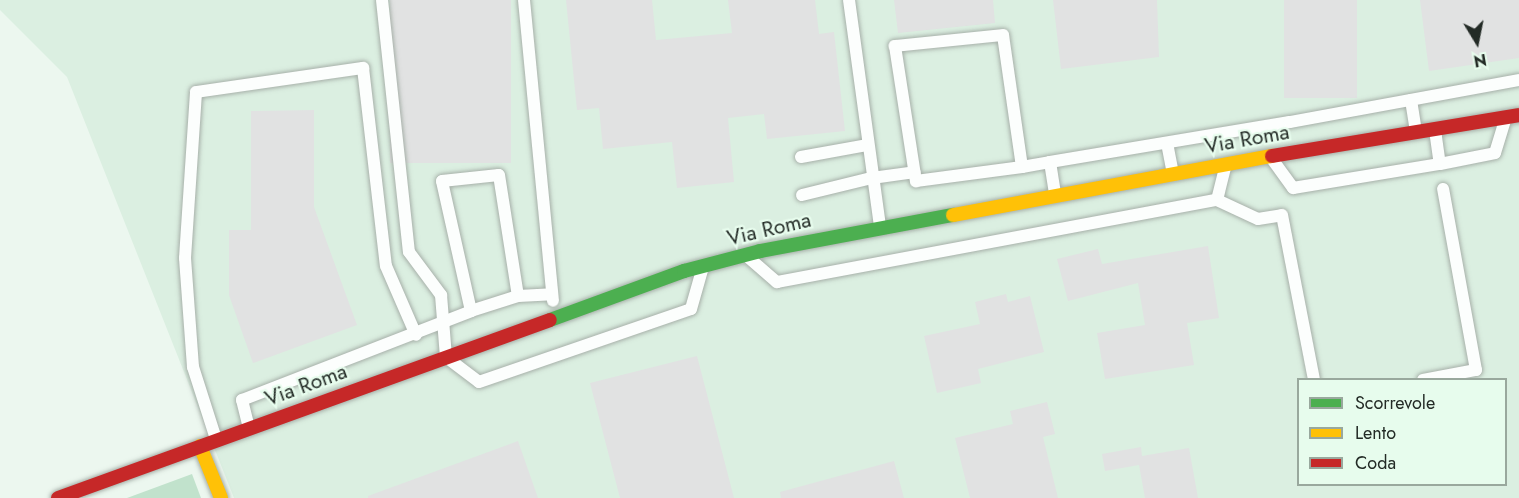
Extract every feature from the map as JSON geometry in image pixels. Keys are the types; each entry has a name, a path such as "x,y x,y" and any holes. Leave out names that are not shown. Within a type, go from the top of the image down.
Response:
{"main road":[{"name":"Via Roma","path":"58,498 249,428 394,359 446,357 703,266 880,226 1270,156 1293,137 1416,132 1513,116"},
{"path":"200,446 221,498"}],"lane":[{"path":"381,0 409,252 441,294 446,357 479,382 691,309 703,266"},
{"path":"524,0 554,318"},
{"path":"849,0 880,226"},
{"path":"1022,166 1003,35 895,46 916,182 1050,162 1167,143 1293,137 1411,100 1519,80"},
{"path":"216,440 193,367 185,258 196,92 363,68 386,266 416,335"},
{"path":"1411,100 1416,132"},
{"path":"1270,156 1293,188 1440,164 1495,153 1513,116"},
{"path":"1434,129 1440,164"},
{"path":"1167,143 1173,174"},
{"path":"801,156 868,146"},
{"path":"1050,162 1055,195"},
{"path":"1217,200 1226,164"},
{"path":"802,195 872,177 915,172"},
{"path":"471,311 442,181 499,175 518,296"},
{"path":"1434,378 1476,370 1443,189"},
{"path":"746,255 777,282 1217,200 1258,219 1282,215 1314,378"},
{"path":"249,428 242,400 394,359 416,335 471,311 518,296 552,294"}],"shaded area":[{"path":"0,0 1519,0 1519,498 234,498 67,77 0,10"},
{"path":"192,474 201,498 127,498"}],"building":[{"path":"390,0 511,0 511,163 390,163"},
{"path":"566,0 652,0 656,40 732,33 728,0 815,0 819,34 834,32 845,131 767,139 764,114 728,118 734,182 677,188 672,142 603,149 599,108 577,110"},
{"path":"894,0 993,0 995,23 898,33"},
{"path":"1053,0 1157,0 1159,57 1061,69"},
{"path":"1284,0 1357,0 1357,98 1284,98"},
{"path":"1420,0 1519,0 1519,58 1429,71"},
{"path":"314,110 314,207 357,325 253,363 229,295 229,230 251,230 251,111"},
{"path":"1208,246 1219,318 1187,323 1194,365 1105,379 1097,333 1145,325 1138,283 1068,301 1057,259 1098,249 1102,264"},
{"path":"1006,294 1008,302 1030,296 1044,352 978,369 981,383 937,393 924,336 980,324 975,302"},
{"path":"697,356 734,498 620,498 590,383"},
{"path":"1047,402 1055,434 1043,437 1058,498 970,498 955,438 1013,424 1010,411"},
{"path":"518,441 538,498 368,498 368,496"},
{"path":"1141,447 1142,456 1189,448 1198,498 1145,498 1139,465 1105,471 1102,454"},
{"path":"894,461 904,498 781,498 780,492"}],"traffic: fast":[{"path":"550,320 684,271 760,251 953,215"}],"traffic: slow":[{"path":"953,215 1272,156"},
{"path":"200,446 221,498"}],"traffic: jam":[{"path":"1272,156 1519,115"},
{"path":"58,498 550,320"}]}
